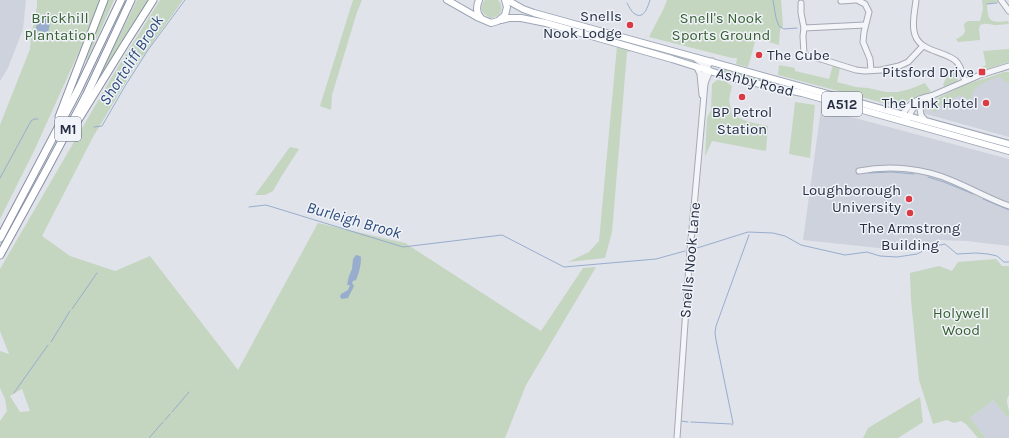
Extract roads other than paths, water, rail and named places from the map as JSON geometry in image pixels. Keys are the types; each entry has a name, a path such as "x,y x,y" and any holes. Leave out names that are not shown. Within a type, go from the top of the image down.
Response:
{"highway":[{"path":"46,151 104,0"},
{"name":"M1","path":"0,238 78,90 121,0"},
{"name":"M1","path":"0,255 87,94 131,0"},
{"path":"47,170 116,56 153,0"}],"main road":[{"path":"447,0 482,19"},
{"path":"478,0 476,9 482,19"},
{"path":"501,20 507,10 506,0"},
{"name":"Ashby Road","path":"506,0 534,13 1009,144"},
{"name":"Ashby Road","path":"482,19 491,23 506,18 540,22 750,82 802,93 1009,151"}],"street":[{"path":"844,2 856,0 865,4 869,12 865,25 863,42 868,54 871,70"},
{"path":"916,0 914,30 917,40 923,46 957,62 965,81"},
{"path":"1001,0 1009,11"},
{"path":"802,5 801,13 804,28 801,54 856,70 881,70 899,66 908,62 923,46"},
{"path":"804,28 865,25"},
{"path":"694,57 708,69"},
{"name":"Snells Nook Lane","path":"677,438 690,251 700,152 703,100 708,69 712,62"},
{"path":"696,66 700,74 703,100"},
{"path":"905,122 908,106 913,103 980,75 1009,66"},
{"path":"906,115 914,107 928,100 931,96"},
{"path":"924,102 920,109 921,115 925,120"},
{"path":"859,171 875,166 922,171 951,181 1009,206"}],"water":[{"path":"42,16 48,17 51,20 48,32 36,30 37,22"},
{"path":"356,255 361,257 358,275 356,280 352,283 354,286 348,298 342,299 340,297 341,294 348,290 350,285 347,285 352,269 353,259"}],"waterway":[{"name":"Shortcliff Brook","path":"94,127 102,126 148,50 185,0"},
{"path":"627,3 634,13 641,15 645,12 650,0"},
{"path":"773,0 779,26 784,29 797,28"},
{"path":"987,4 997,3"},
{"name":"Shortcliff Brook","path":"0,178 31,121 38,119"},
{"path":"869,173 891,172 914,174"},
{"path":"928,177 973,194"},
{"path":"983,199 1009,210"},
{"name":"Burleigh Brook","path":"249,207 266,205 403,247 502,235 564,267 656,259 685,251"},
{"name":"Burleigh Brook","path":"694,249 748,232 773,233 785,236 801,245 845,255 867,252 880,256 897,257 917,254 930,247 945,244 957,254 988,254 997,256 1004,262 1009,262"},
{"path":"732,425 733,423 715,333 716,326 749,235"},
{"path":"72,309 97,273"},
{"path":"51,342 70,311"},
{"path":"16,390 48,345"},
{"path":"172,412 189,392"},
{"path":"165,420 170,414"},
{"path":"681,421 688,422"},
{"path":"149,438 163,422"},
{"path":"691,422 731,424"}],"place":[{"name":"Snells Nook Lodge","path":"630,25"},
{"name":"The Cube","path":"759,55"},
{"name":"Pitsford Drive","path":"982,72"},
{"name":"BP Petrol Station","path":"742,97"},
{"name":"The Link Hotel","path":"986,103"},
{"name":"Loughborough University","path":"909,199"},
{"name":"The Armstrong Building","path":"910,213"}],"park label":[{"name":"Brickhill Plantation","path":"60,26"},
{"name":"Snell's Nook Sports Ground","path":"721,26"},
{"name":"Holywell Wood","path":"961,322"}]}
